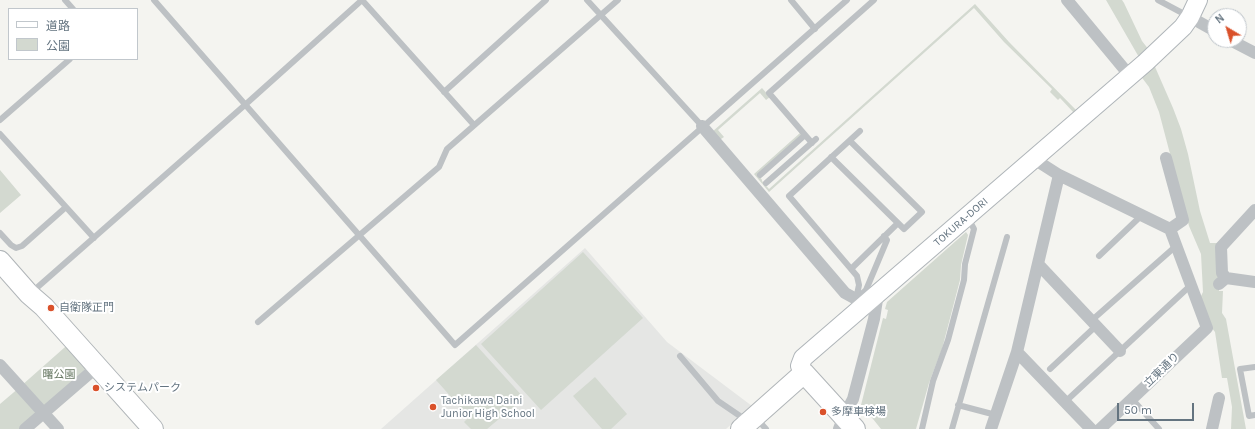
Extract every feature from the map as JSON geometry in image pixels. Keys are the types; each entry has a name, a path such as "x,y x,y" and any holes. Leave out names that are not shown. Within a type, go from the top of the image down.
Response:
{"main road":[{"path":"0,261 29,294 44,307 154,429"},
{"path":"752,424 804,373 846,425"}],"street":[{"path":"1067,0 1130,76"},
{"path":"1198,0 1190,17 1207,27"},
{"name":"TOKURA-DORI","path":"804,373 800,366 803,358 859,303 878,293 967,217 1146,62 1183,27 1190,17"},
{"path":"1245,48 1255,53"},
{"path":"702,126 845,293 859,303"},
{"path":"1166,158 1183,220 1170,229"},
{"path":"1034,159 1059,175 1170,229 1190,285"},
{"path":"991,429 1017,352 1039,265 1059,175"},
{"path":"1255,210 1222,247 1223,281 1255,282"},
{"path":"1039,265 1120,351"},
{"name":"立東通り","path":"1100,429 1207,328 1190,285"},
{"path":"846,425 874,319 878,293"},
{"path":"1017,352 1091,429"},
{"path":"0,365 58,429"},
{"path":"25,429 98,366"},
{"path":"1212,429 1219,398"}],"lane":[{"path":"65,0 72,8"},
{"path":"154,0 455,345 702,126 847,0"},
{"path":"29,294 362,0 474,125"},
{"path":"444,92 546,0"},
{"path":"587,0 702,126"},
{"path":"258,322 439,167 447,149 618,0"},
{"path":"791,0 815,29"},
{"path":"766,183 814,141 805,135 769,93 874,0"},
{"path":"1158,0 1190,17"},
{"path":"0,120 69,60"},
{"path":"859,303 859,282 857,276 789,196 860,132"},
{"path":"0,134 94,238"},
{"path":"760,175 805,135"},
{"path":"831,157 904,229 922,212 850,141"},
{"path":"0,233 11,245 16,248 22,246 66,208"},
{"path":"1099,256 1142,215"},
{"path":"922,429 933,381 948,340 964,280 965,264 974,229 967,217"},
{"path":"851,269 898,223"},
{"path":"859,303 887,240 884,236"},
{"path":"952,429 1006,237"},
{"path":"1050,368 1176,246"},
{"path":"1065,402 1190,285"},
{"path":"680,356 718,401 752,424"},
{"path":"1255,367 1240,370 1249,416 1255,415"},
{"path":"1132,399 1159,429"},
{"path":"958,405 996,415"}],"shaded area":[{"path":"585,248 667,342 752,406 726,429 381,429"}],"green space":[{"path":"1106,0 1122,0 1124,3 1142,41 1149,50 1181,129 1200,211 1210,243 1217,243 1219,291 1223,291 1222,313 1226,319 1246,429 1231,429 1232,407 1227,378 1222,378 1215,332 1208,323 1200,298 1203,292 1201,254 1189,226 1159,112 1149,87 1140,75 1140,59"},
{"path":"975,4 1009,42 1078,112 1075,114 1060,98 1058,100 1050,92 1052,89 1004,42 974,8 769,192 754,174 800,133 802,135 757,175 769,189"},
{"path":"762,88 770,97 766,100 760,93 718,130 724,137 721,139 712,132"},
{"path":"0,170 21,195 0,213"},
{"path":"966,232 968,235 961,265 960,280 942,349 929,383 916,429 881,429 865,409 859,413 883,318 886,319 888,310 885,309 887,302"},
{"path":"583,252 643,318 541,410 481,344"},
{"name":"曙公園","path":"73,340 97,366 44,411 21,386"},
{"path":"476,345 524,398 487,429 471,429 464,422 469,417 436,380"},
{"path":"595,377 627,414 611,429 602,429 573,396"},
{"path":"20,387 42,412 24,429 0,429 0,404"}],"place":[{"name":"自衛隊正門","path":"51,308"},
{"name":"システムパーク","path":"96,388"},
{"name":"Tachikawa Daini Junior High School","path":"433,407"},
{"name":"多摩車検場","path":"823,412"}]}
